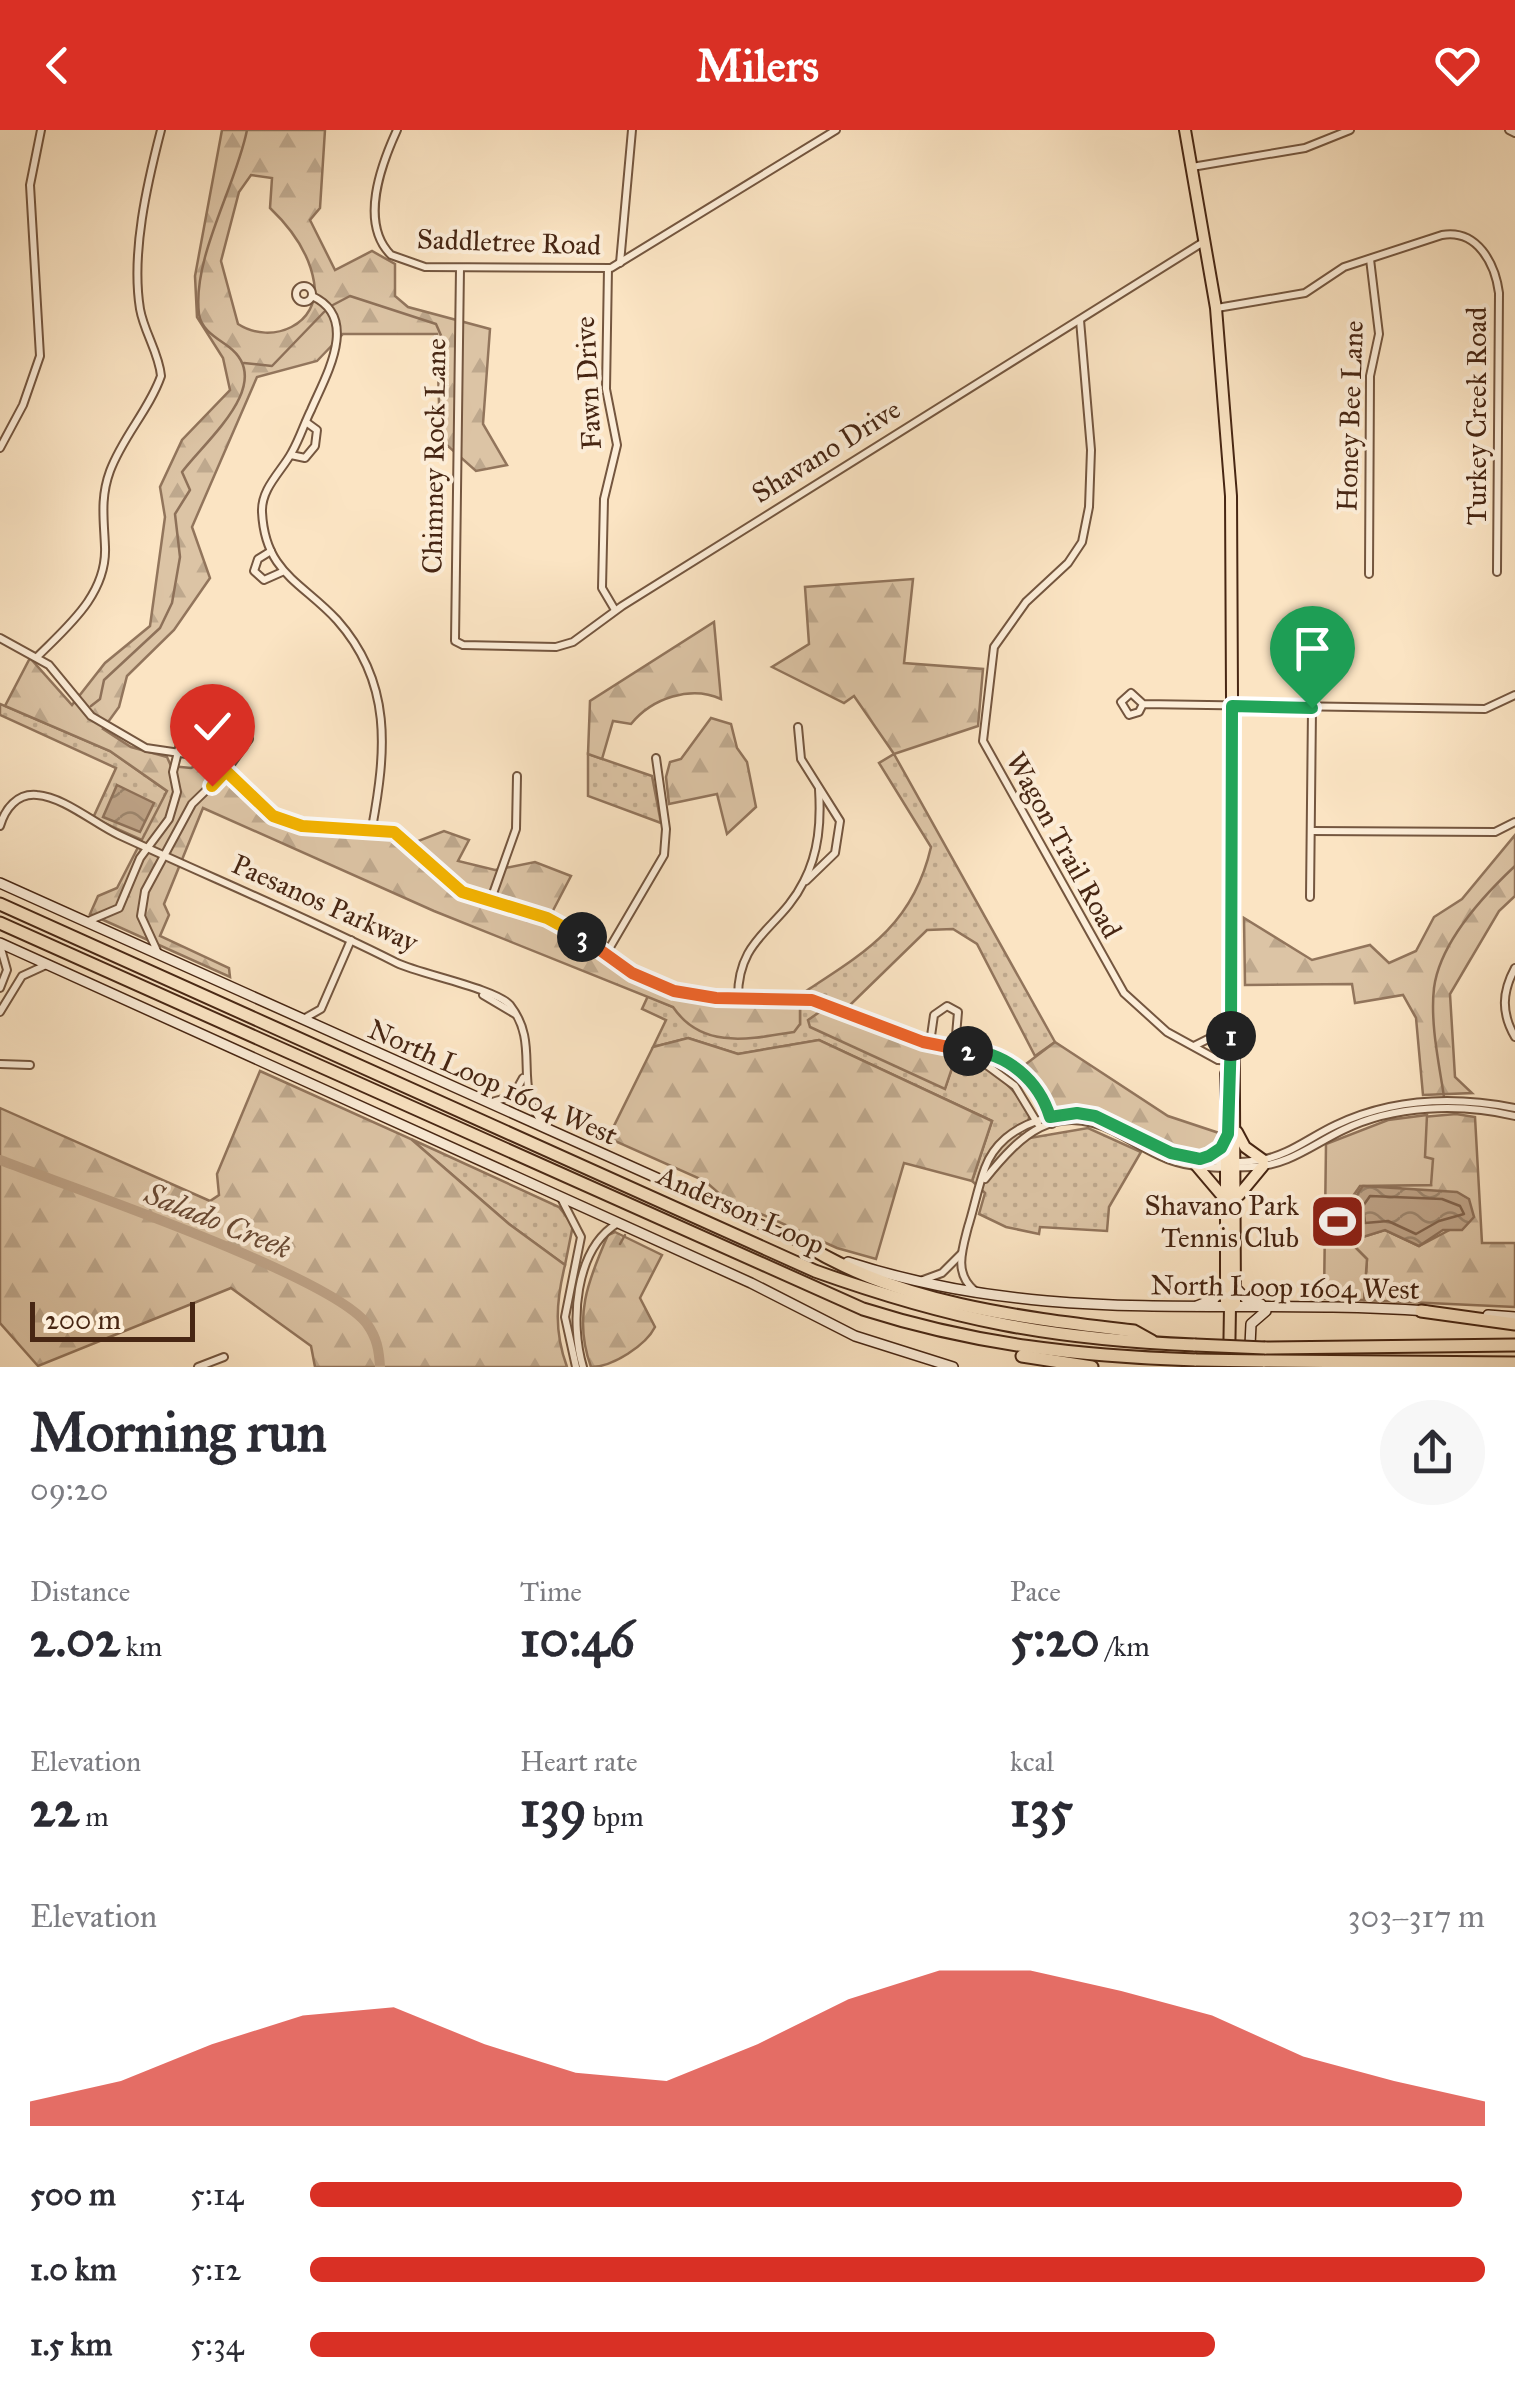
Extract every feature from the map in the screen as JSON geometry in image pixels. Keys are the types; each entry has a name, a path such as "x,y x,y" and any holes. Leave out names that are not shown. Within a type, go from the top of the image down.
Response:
{"highway":[{"name":"Anderson Loop","path":"0,904 815,1272 944,1314 1053,1336 1156,1343 1265,1348 1515,1345"},
{"name":"Anderson Loop","path":"0,923 818,1291 903,1321 991,1343 1099,1356 1515,1363"},
{"path":"809,1247 836,1264 925,1294 1004,1312 1134,1332 1156,1343"},
{"path":"1421,1311 1515,1321"},
{"path":"991,1343 1020,1355 1092,1367"}],"main road":[{"path":"1185,130 1216,308 1232,496 1231,1063 1226,1074 1232,1133 1229,1367"},
{"name":"North Loop 1604 West","path":"1,882 299,1020 809,1247 910,1282 1052,1305 1421,1311"},
{"path":"0,944 559,1195 856,1336 953,1367"},
{"path":"1231,1199 1198,1162 1216,1152 1232,1133"},
{"path":"1231,1199 1263,1163 1232,1133"},
{"path":"1195,1307 1230,1286"},
{"path":"1230,1286 1248,1301 1279,1308"},
{"path":"1249,1367 1252,1322 1279,1308"}],"street":[{"path":"0,448 23,405 40,356 30,184 41,130"},
{"path":"38,656 79,615 95,590 106,551 102,500 110,472 124,436 161,376 140,310 139,281 146,202 161,130"},
{"name":"Saddletree Road","path":"398,130 379,174 377,232 384,249 413,265 460,268 620,265 836,130"},
{"path":"620,265 632,130"},
{"path":"1191,168 1305,148 1350,130"},
{"name":"Turkey Creek Road","path":"1216,308 1305,293 1344,267 1456,232 1486,254 1499,293 1498,572"},
{"name":"Shavano Drive","path":"458,644 556,647 572,642 616,610 1204,241"},
{"name":"Honey Bee Lane","path":"1369,574 1370,376 1379,334 1370,259"},
{"name":"Chimney Rock Lane","path":"458,644 454,636 460,268"},
{"name":"Fawn Drive","path":"608,268 606,389 618,445 604,499 602,588 616,610"},
{"path":"312,296 330,313 337,340 331,370 263,502 271,552 282,572 334,618 374,680 386,746 372,828"},
{"name":"Wagon Trail Road","path":"1080,318 1091,450 1089,507 1082,542 1068,562 1026,602 994,647 983,741 1118,986 1147,1018 1218,1060 1231,1063"},
{"path":"290,455 305,458 315,446 317,430 306,422"},
{"path":"271,552 258,560 254,570 264,580 282,572"},
{"path":"0,638 38,656 91,716 138,744 200,756 226,771 260,808 290,824 372,828 408,840 447,882 490,902 547,918 632,973 674,991 812,1000 930,1043 994,1056 1026,1076 1051,1121"},
{"path":"1143,704 1484,709 1515,694"},
{"path":"84,922 120,908 135,868 170,819 177,792 173,772 186,720 197,703 228,704 249,728 243,750 194,800 145,891 140,916 162,958"},
{"path":"1310,897 1312,708"},
{"path":"738,998 740,963 747,950 804,882 824,868 840,837 834,807 801,759 798,728"},
{"path":"606,954 664,856 666,829 656,758"},
{"path":"490,902 516,830 517,776"},
{"path":"804,882 818,844 819,790"},
{"path":"177,792 194,800"},
{"name":"Paesanos Parkway","path":"0,826 14,802 39,795 404,966 502,998 526,1028 526,1072 533,1111 550,1132"},
{"path":"1311,831 1502,832 1515,822"},
{"path":"1428,832 1428,846"},
{"path":"299,1020 321,1009 351,940"},
{"path":"0,944 7,970 0,988"},
{"path":"0,1012 22,976 48,965"},
{"path":"1515,968 1504,995 1508,1025 1515,1037"},
{"path":"930,1043 934,1015 948,1006 958,1012 955,1047"},
{"path":"321,1009 330,1033"},
{"path":"1193,1046 1218,1034"},
{"path":"968,1051 1015,1086 1038,1124"},
{"path":"0,1064 30,1065"},
{"path":"482,1101 498,1102 513,1096 526,1072"},
{"path":"1015,1086 1026,1076"},
{"path":"984,1296 965,1281 961,1252 982,1182 996,1151 1038,1124 1077,1113 1095,1116 1176,1162 1263,1163 1417,1101 1470,1101 1515,1108"},
{"path":"1367,1118 1428,1108 1515,1116"},
{"path":"559,1195 581,1237 565,1317 576,1367"},
{"path":"583,1367 576,1330 582,1280 605,1232 618,1223"},
{"path":"910,1282 942,1273 961,1252"},
{"path":"198,1367 224,1357"}],"green space":[{"path":"222,130 325,130 320,208 310,220 335,270 372,251 395,264 395,296 408,307 490,329 483,424 507,465 476,471 440,439 437,334 343,334 317,361 257,377 192,527 210,578 174,630 127,676 119,707 103,729 131,747 167,757 171,766 191,768 205,762 265,817 283,826 369,833 408,845 444,831 469,840 458,861 495,870 535,862 571,876 546,924 658,992 722,1005 800,1003 800,1024 794,1032 744,1039 712,1036 685,1021 673,1007 434,911 203,808 164,904 169,915 160,936 229,968 230,977 90,914 98,896 117,888 167,791 110,751 5,706 30,658 72,705 105,663 150,626 165,517 160,487 182,440 230,390 223,358 197,317 195,276","holes":["251,175 272,178 270,208 303,251 312,271 314,297 302,320 265,333 238,324 221,261 239,192"]},
{"path":"913,579 904,663 983,669 978,726 894,754 854,696 844,703 772,667 809,644 805,587"},
{"path":"714,622 721,699 697,693 673,696 650,707 631,724 613,721 602,759 588,754 590,701"},
{"path":"0,704 110,751 167,791 144,841 93,818 116,768 0,715"},
{"path":"711,718 731,724 737,748 747,762 756,807 727,834 717,794 669,804 666,777 670,762 681,759"},
{"path":"588,754 652,776 661,823 588,796"},
{"path":"894,754 1055,1042 1035,1056 977,944 953,929 927,930 849,1006 803,993 884,934 912,897 923,874 931,847 879,763"},
{"path":"1515,835 1515,896 1499,911 1450,994 1455,1077 1472,1093 1423,1095 1416,1018 1403,995 1355,1003 1352,984 1245,985 1244,918 1312,960 1370,945 1389,963 1416,951 1434,917 1462,899"},
{"path":"648,996 673,1007 800,1024 800,1003 824,1009 809,1020 945,1088 952,1068 969,1073 975,1061 984,1066 1006,1083 1030,1113 1028,1122 1015,1132 1030,1138 1088,1128 1141,1152 1109,1207 1107,1231 1040,1227 1039,1234 1006,1227 979,1214 985,1193 972,1181 992,1121 819,1040 738,1054 688,1038 653,1047 666,1020 642,1009"},
{"path":"824,1009 920,1048 975,1061 969,1073 952,1068 945,1089 810,1027 808,1020"},
{"path":"688,1038 738,1054 819,1040 992,1121 972,1181 904,1163 876,1259 837,1248 723,1197 705,1181 608,1138 653,1047"},
{"path":"1055,1042 1168,1116 1219,1133 1218,1145 1203,1151 1173,1149 1099,1114 1052,1107 1022,1067"},
{"path":"260,1071 411,1139 509,1224 565,1265 558,1316 567,1367 315,1367 311,1346 231,1288 38,1366 0,1323 0,1108 210,1201 219,1195 217,1174"},
{"path":"1456,1114 1475,1117 1482,1243 1515,1243 1515,1307 1364,1300 1367,1259 1350,1242 1351,1199 1360,1185 1375,1185 1431,1185 1425,1157 1388,1120","holes":["1375,1185 1400,1188 1453,1228 1419,1246 1385,1230 1363,1237"]},
{"name":"Shavano Park Tennis Club","path":"1427,1115 1425,1157 1433,1159 1431,1185 1360,1186 1351,1199 1350,1242 1367,1259 1364,1300 1324,1299 1326,1144 1388,1120"},
{"path":"411,1139 559,1207 573,1225 565,1265 509,1224"},
{"path":"615,1232 662,1255 640,1298 655,1327 628,1354 591,1367 583,1332 585,1300 608,1235"}],"water":[{"path":"117,785 154,803 140,832 103,817"},
{"path":"1363,1186 1457,1192 1469,1199 1474,1217 1462,1230 1443,1230 1419,1246 1385,1230 1363,1237 1354,1226 1352,1213"}],"waterway":[{"path":"91,706 100,699 104,680 160,628 172,603 180,557 175,514 190,490 182,472 220,428 241,394 245,377 241,361 203,325 199,292 208,246 247,130"},
{"path":"331,306 350,296 436,324 446,347"},
{"path":"244,363 272,366 324,312"},
{"path":"1444,1097 1433,1015 1438,971 1465,921 1515,866"},
{"name":"Salado Creek","path":"0,1160 196,1234 304,1282 343,1304 367,1324 377,1344 380,1367"},
{"path":"620,1244 625,1235"}],"place":[{"name":"Shavano Park Tennis Club","path":"1338,1221"}],"route":[{"path":"212,786 226,771 260,808 290,824 394,832 408,840 447,882 462,892 566,927 652,983 697,996 812,1000 923,1042 994,1056 1026,1076 1044,1100 1050,1117 1077,1113 1095,1116 1171,1153 1200,1159 1221,1148 1228,1134 1232,706 1312,708"}]}
